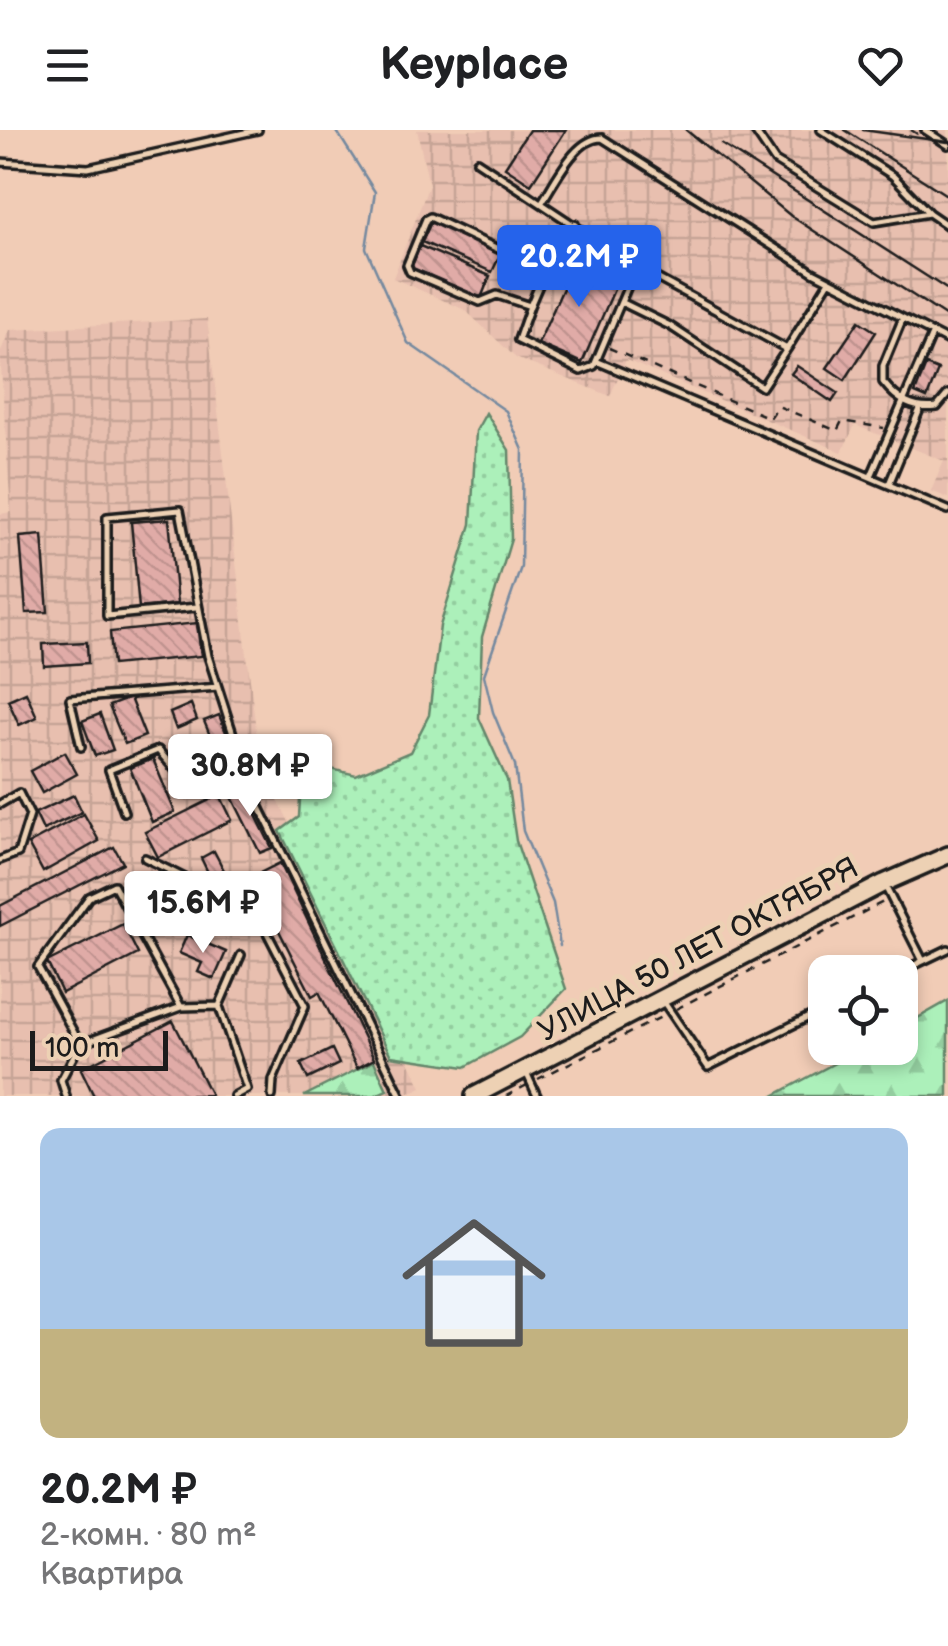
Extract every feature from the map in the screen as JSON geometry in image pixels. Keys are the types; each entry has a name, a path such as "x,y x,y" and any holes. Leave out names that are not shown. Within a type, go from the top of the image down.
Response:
{"main road":[{"name":"УЛИЦА 50 ЛЕТ ОКТЯБРЯ","path":"474,1096 528,1076 665,1006 884,882 948,854"}],"lane":[{"path":"0,162 88,168 258,130"},
{"path":"754,130 775,160 874,222 929,214"},
{"path":"821,130 892,176 929,214 948,226"},
{"path":"926,130 948,145"},
{"path":"542,202 581,146 591,138 602,138 829,281 948,342"},
{"path":"477,161 640,268 786,349"},
{"path":"530,306 497,295 480,302 410,272 407,265 430,217 545,272"},
{"path":"575,224 561,256 545,272 530,306 518,334 522,345 581,371 588,370 596,361 620,302 640,268"},
{"path":"620,302 670,326 762,387 829,281"},
{"path":"902,320 883,366 884,382 902,401 920,409 936,407 948,394"},
{"path":"871,476 932,335"},
{"path":"596,361 948,510"},
{"path":"889,484 920,409"},
{"path":"196,607 108,616 106,517 180,510 196,607 250,787 401,1096"},
{"path":"81,748 70,698 218,687"},
{"path":"124,812 109,770 158,750 178,773 238,747"},
{"path":"0,804 20,793 30,815 18,853 0,860"},
{"path":"145,858 225,898 244,888 305,1006 273,1080 272,1096"},
{"path":"884,882 923,961"},
{"path":"80,1044 38,966 89,897 114,885 181,1007"},
{"path":"918,963 948,949"},
{"path":"234,1096 247,1090 218,1006 241,955"},
{"path":"66,1096 61,1080 80,1044 181,1007 218,1006"},
{"path":"665,1006 708,1067 808,1018"},
{"path":"528,1076 538,1096"}],"path":[{"path":"602,346 770,418 778,406 836,431 842,421 890,428"},
{"path":"506,1096 528,1076 892,898"}],"shaded area":[{"path":"417,130 948,130 948,498 931,491 944,461 855,425 842,452 626,360 610,396 516,358 465,310 393,278 429,185"},
{"path":"207,319 260,764 422,1087 403,1096 0,1096 0,514 11,512 0,353 10,330"}],"green space":[{"path":"486,413 509,450 511,539 482,637 479,718 507,780 516,841 566,989 520,1037 465,1067 391,1056 280,831 299,817 302,762 356,775 410,752 429,715 440,626 471,524 476,431"},
{"path":"948,1001 948,1096 773,1096 831,1065 918,1065 918,1018"},
{"path":"374,1061 387,1090 374,1096 304,1096"}],"building":[{"path":"529,130 566,130 531,184 505,167"},
{"path":"432,220 502,251 492,272 422,242"},
{"path":"420,246 490,276 481,298 411,268"},
{"path":"577,257 620,276 582,363 538,344"},
{"path":"859,321 876,332 845,380 827,368"},
{"path":"926,365 938,370 927,398 915,393"},
{"path":"797,366 838,393 832,402 791,374"},
{"path":"169,519 177,604 139,608 131,522"},
{"path":"42,535 48,612 26,613 20,537"},
{"path":"197,623 201,656 113,665 110,632"},
{"path":"87,642 88,663 44,666 43,644"},
{"path":"26,692 37,717 19,725 8,700"},
{"path":"130,698 145,736 125,744 109,706"},
{"path":"191,704 197,720 176,729 170,713"},
{"path":"100,714 113,750 95,756 82,721"},
{"path":"219,715 230,742 215,748 204,721"},
{"path":"65,752 77,774 42,793 30,771"},
{"path":"153,759 175,812 152,822 130,768"},
{"path":"241,785 272,848 260,853 229,791"},
{"path":"74,795 82,812 43,830 35,813"},
{"path":"220,795 232,820 158,857 145,832"},
{"path":"84,814 99,841 43,872 28,844"},
{"path":"114,847 123,863 0,926 0,906"},
{"path":"214,851 229,880 215,887 201,858"},
{"path":"280,863 374,1059 357,1068 319,992 312,996 252,877"},
{"path":"123,924 138,954 62,993 47,962"},
{"path":"187,935 226,952 214,979 198,972 202,963 179,953"},
{"path":"173,1021 211,1095 94,1096 81,1069"},
{"path":"332,1049 339,1064 308,1079 301,1064"}],"waterway":[{"path":"336,130 375,192 366,248 408,343 506,411 523,450 521,567 484,675 493,712 515,765 523,831 553,903 560,946"}],"railway":[{"path":"686,130 791,216 948,318"},
{"path":"845,130 948,196"},
{"path":"863,130 948,142"},
{"path":"721,144 948,290"}]}
